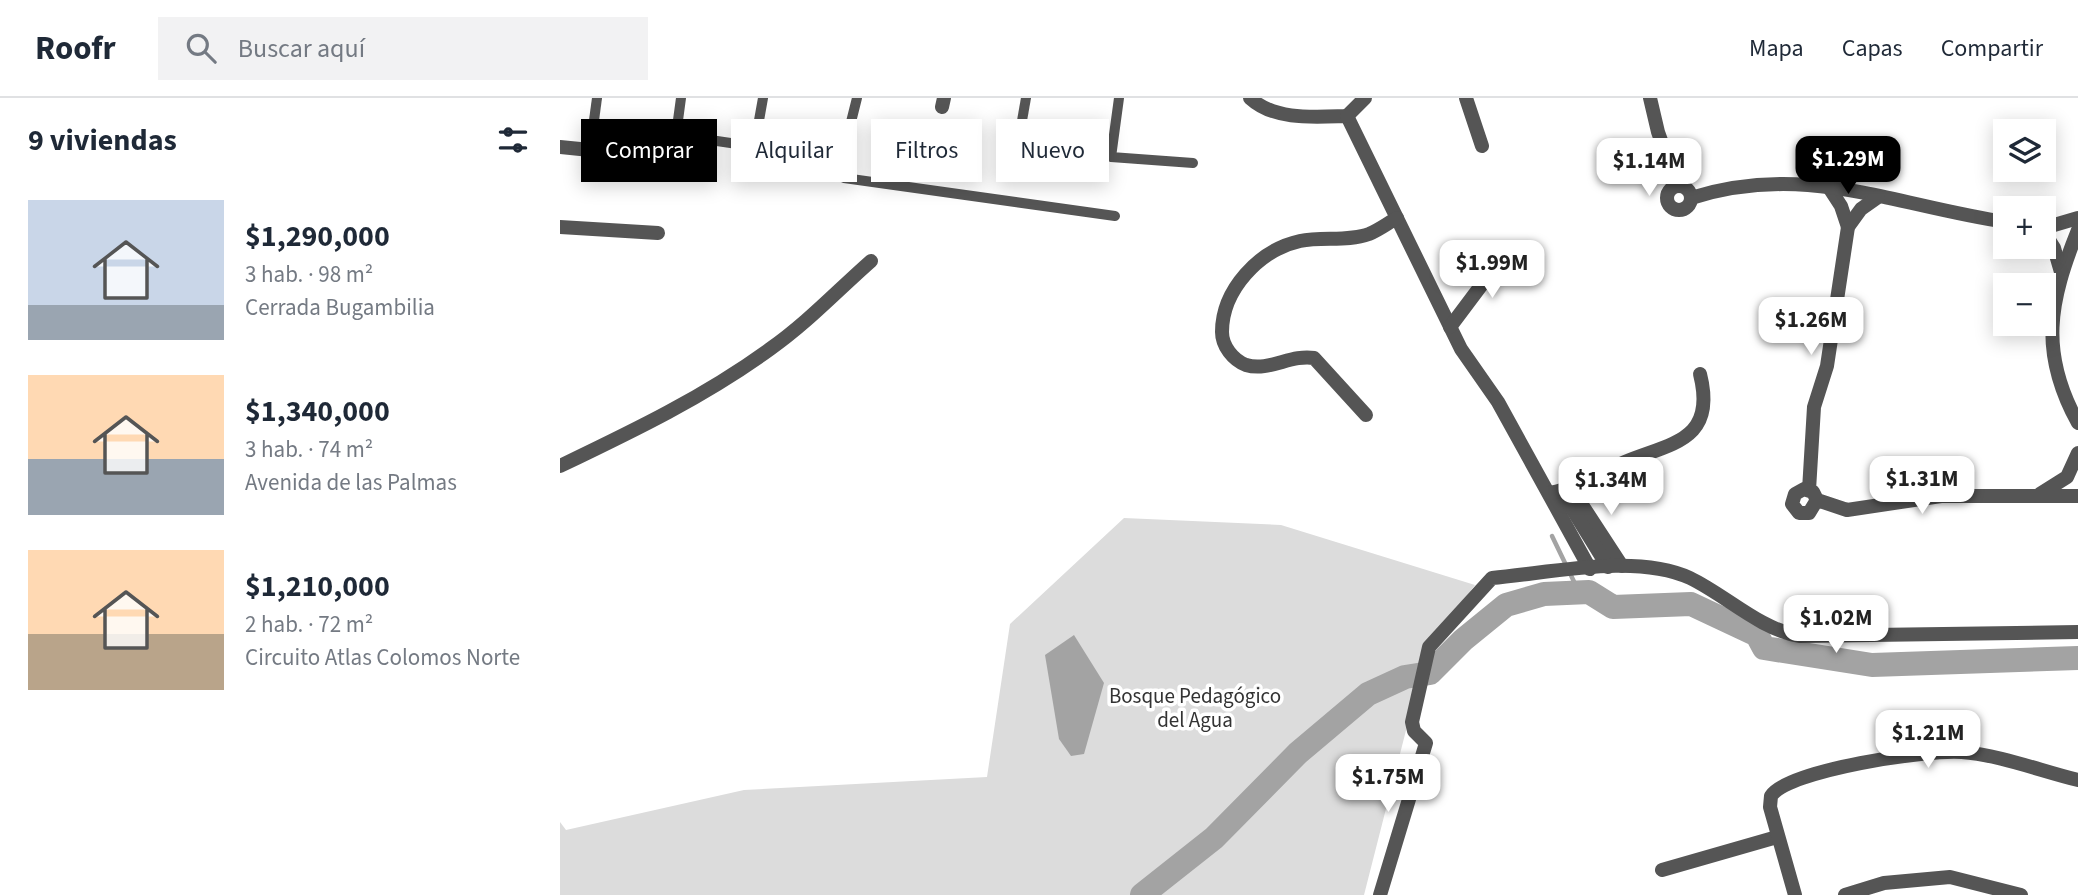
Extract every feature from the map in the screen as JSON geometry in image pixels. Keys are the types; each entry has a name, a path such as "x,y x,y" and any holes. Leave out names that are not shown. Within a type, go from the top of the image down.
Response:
{"street":[{"path":"594,119 597,98"},
{"path":"681,98 676,135 731,143"},
{"path":"763,98 758,126 848,134 857,98"},
{"path":"1022,119 1026,98"},
{"path":"1119,98 1111,157 1193,163"},
{"path":"1250,98 1275,112 1347,116 1366,98"},
{"path":"1466,98 1482,146"},
{"path":"1650,98 1658,132 1677,185"},
{"path":"1347,116 1450,327 1615,566"},
{"path":"560,147 581,149"},
{"path":"857,180 1115,216"},
{"path":"1691,198 1729,186 1766,182 1828,186 1993,219"},
{"path":"1677,185 1687,188 1691,198 1687,207 1672,209 1667,195 1677,185"},
{"path":"1828,186 1841,205 1848,227 1827,366 1814,407 1813,495 1847,510 1941,496 2078,496"},
{"path":"1848,227 1861,209 1878,197"},
{"path":"1366,415 1314,358 1303,356 1261,367 1237,360 1230,355 1222,338 1222,317 1243,276 1279,248 1301,241 1370,234 1397,218"},
{"path":"2056,226 2078,218"},
{"path":"560,227 658,233"},
{"path":"2078,230 2061,272 2051,323 2051,343 2063,390 2078,423"},
{"path":"2056,255 2061,272"},
{"path":"560,466 676,410 725,381 773,347 871,261"},
{"path":"1450,327 1483,284 1527,265"},
{"path":"1561,490 1626,462 1676,445 1691,432 1701,416 1705,393 1700,374"},
{"path":"2036,496 2067,477 2078,453"},
{"path":"1561,490 1584,569"},
{"path":"1380,895 1426,743 1414,731 1412,722 1429,647 1492,579 1615,566 1671,570 1691,579 1778,632 1799,636 2078,632"},
{"path":"1795,895 1777,837 1770,796 1785,783 1861,763 1941,751 1966,752 2078,780"},
{"path":"1662,870 1777,837"},
{"path":"1845,895 1884,883 1950,877 2021,895"}],"green space":[{"name":"Bosque Pedagógico del Agua","path":"1124,518 1281,525 1475,585 1427,648 1364,895 560,895 560,822 566,830 744,790 987,777 1010,624"}],"shaded area":[{"path":"1074,635 1104,683 1084,754 1071,756 1059,739 1045,655"}],"waterway":[{"path":"1552,536 1579,592"},
{"path":"1142,895 1214,838 1298,753 1368,694 1405,677 1430,673 1463,640 1506,605 1544,594 1589,592 1613,607 1691,604 1757,635 1764,648 1872,665 2078,658"}]}
